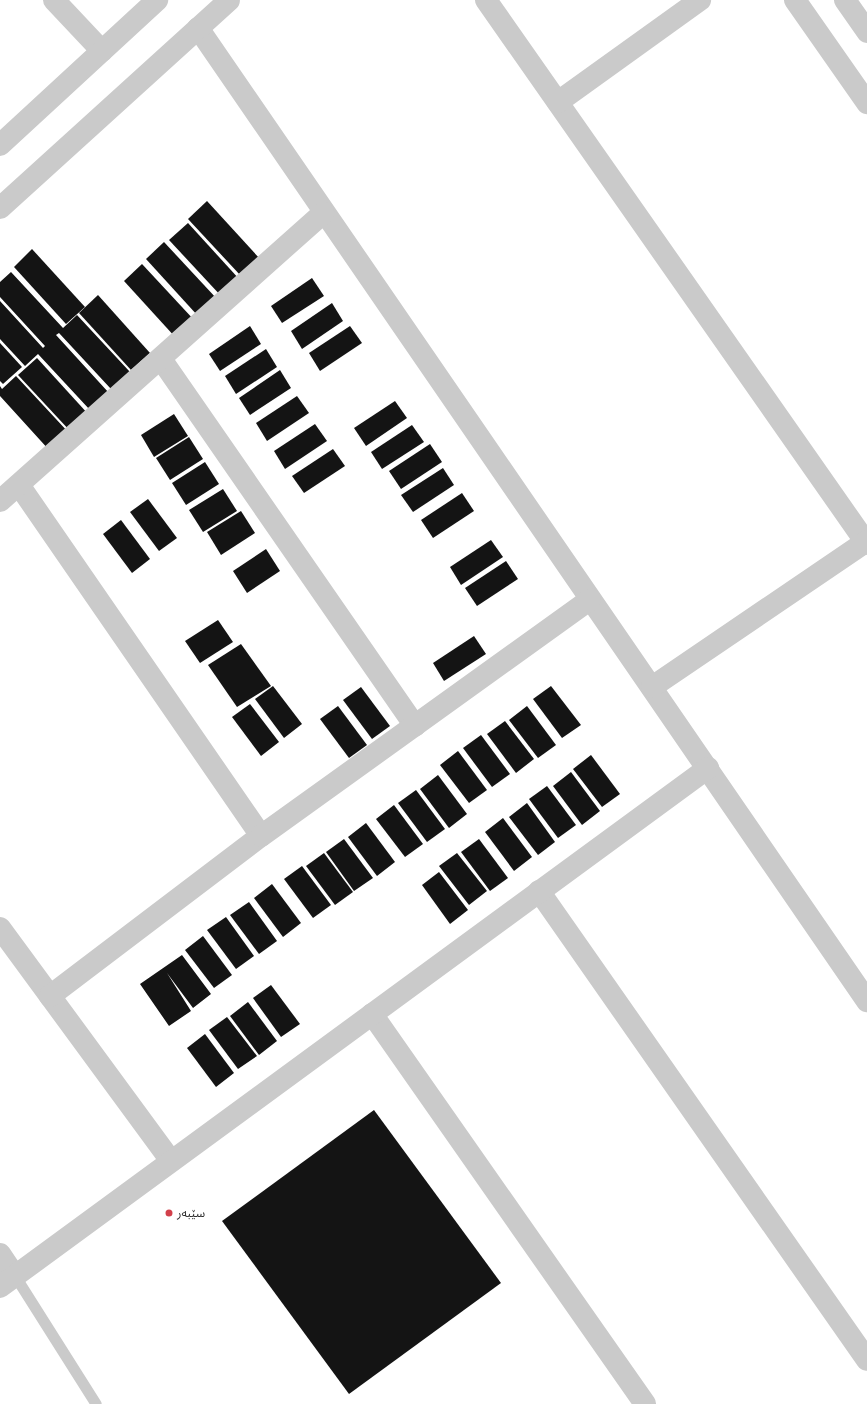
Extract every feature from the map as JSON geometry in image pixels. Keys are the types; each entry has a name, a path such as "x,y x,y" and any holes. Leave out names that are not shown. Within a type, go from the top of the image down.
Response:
{"street":[{"path":"54,0 102,51"},
{"path":"0,145 157,0"},
{"path":"0,208 229,0"},
{"path":"486,0 867,543 652,687"},
{"path":"558,102 700,0"},
{"path":"795,0 867,103"},
{"path":"845,0 867,32"},
{"path":"198,28 323,213 708,768 867,1001"},
{"path":"0,501 323,213"},
{"path":"161,359 415,726"},
{"path":"19,485 261,836"},
{"path":"50,996 261,836 590,600"},
{"path":"0,1254 8,1281 708,768"},
{"path":"539,891 867,1360"},
{"path":"0,928 171,1161"},
{"path":"372,1014 644,1404"}],"lane":[{"path":"8,1281 96,1404"}],"building":[{"path":"207,201 260,259 241,276 188,219"},
{"path":"188,223 240,280 222,297 169,240"},
{"path":"164,242 217,299 198,316 146,259"},
{"path":"32,249 85,307 66,324 14,267"},
{"path":"142,264 195,321 176,338 124,281"},
{"path":"11,272 63,328 77,315 130,372 111,389 59,333 56,335 109,393 90,410 38,354 25,366 0,339 0,301 43,348 45,346 0,297 0,282"},
{"path":"312,278 324,296 282,323 271,306"},
{"path":"98,295 150,353 131,370 79,313"},
{"path":"332,303 343,321 302,349 291,331"},
{"path":"250,326 261,344 220,371 209,354"},
{"path":"350,326 362,343 320,371 309,353"},
{"path":"0,343 22,367 3,384 0,381"},
{"path":"266,349 277,367 236,394 225,376"},
{"path":"37,358 89,415 71,432 18,375"},
{"path":"280,370 291,388 250,415 239,398"},
{"path":"16,376 69,433 50,451 0,396 0,386 2,389"},
{"path":"297,396 309,413 267,441 256,423"},
{"path":"395,401 407,418 366,446 354,428"},
{"path":"174,414 188,436 154,457 141,435"},
{"path":"315,424 327,441 285,469 274,451"},
{"path":"412,425 424,442 382,469 371,452"},
{"path":"189,437 203,459 170,480 156,458"},
{"path":"430,444 442,462 401,489 389,471"},
{"path":"333,449 345,466 304,493 292,476"},
{"path":"205,462 219,484 186,505 172,483"},
{"path":"443,468 454,485 413,512 401,495"},
{"path":"223,489 237,511 203,532 189,510"},
{"path":"462,493 474,511 433,538 421,520"},
{"path":"148,499 177,538 159,551 130,512"},
{"path":"241,511 255,533 221,555 207,532"},
{"path":"121,520 150,559 132,573 103,534"},
{"path":"491,540 503,557 461,585 450,567"},
{"path":"266,549 280,571 247,593 233,571"},
{"path":"506,561 518,579 477,606 465,588"},
{"path":"218,620 233,642 200,663 185,641"},
{"path":"474,636 486,654 444,681 433,663"},
{"path":"241,644 271,686 237,707 208,665"},
{"path":"273,686 302,724 284,738 255,699"},
{"path":"551,686 581,725 562,738 533,699"},
{"path":"361,687 390,726 372,739 343,700"},
{"path":"250,704 279,742 261,756 232,717"},
{"path":"338,706 367,745 349,758 320,719"},
{"path":"527,706 556,745 538,758 509,720"},
{"path":"505,721 534,759 516,773 487,734"},
{"path":"481,735 510,774 492,787 463,748"},
{"path":"458,751 487,790 469,803 440,765"},
{"path":"591,755 620,794 602,807 573,769"},
{"path":"571,772 600,811 582,825 553,786"},
{"path":"438,775 467,814 449,828 420,789"},
{"path":"547,786 576,825 558,838 529,799"},
{"path":"416,790 445,829 427,842 398,803"},
{"path":"527,803 555,842 538,855 509,817"},
{"path":"394,805 423,844 405,857 376,819"},
{"path":"503,818 532,857 514,871 485,832"},
{"path":"366,823 395,862 377,876 348,837"},
{"path":"344,839 373,878 354,891 326,852"},
{"path":"479,839 508,878 490,891 461,852"},
{"path":"324,853 353,892 335,905 306,866"},
{"path":"457,853 487,891 469,905 439,866"},
{"path":"302,866 331,905 313,918 284,879"},
{"path":"439,872 468,910 450,924 422,885"},
{"path":"272,884 301,923 283,937 254,898"},
{"path":"249,902 277,941 259,954 230,915"},
{"path":"226,917 254,956 236,969 207,930"},
{"path":"203,936 232,975 214,988 185,950"},
{"path":"182,955 211,994 193,1008 167,973 191,1011 169,1026 140,984"},
{"path":"271,985 300,1024 281,1037 253,998"},
{"path":"248,1002 277,1041 259,1055 230,1016"},
{"path":"227,1017 257,1056 238,1069 209,1030"},
{"path":"205,1034 234,1073 216,1087 187,1048"},
{"path":"374,1110 501,1283 349,1394 222,1221"}],"place":[{"name":"سێبەر","path":"169,1213"}]}
